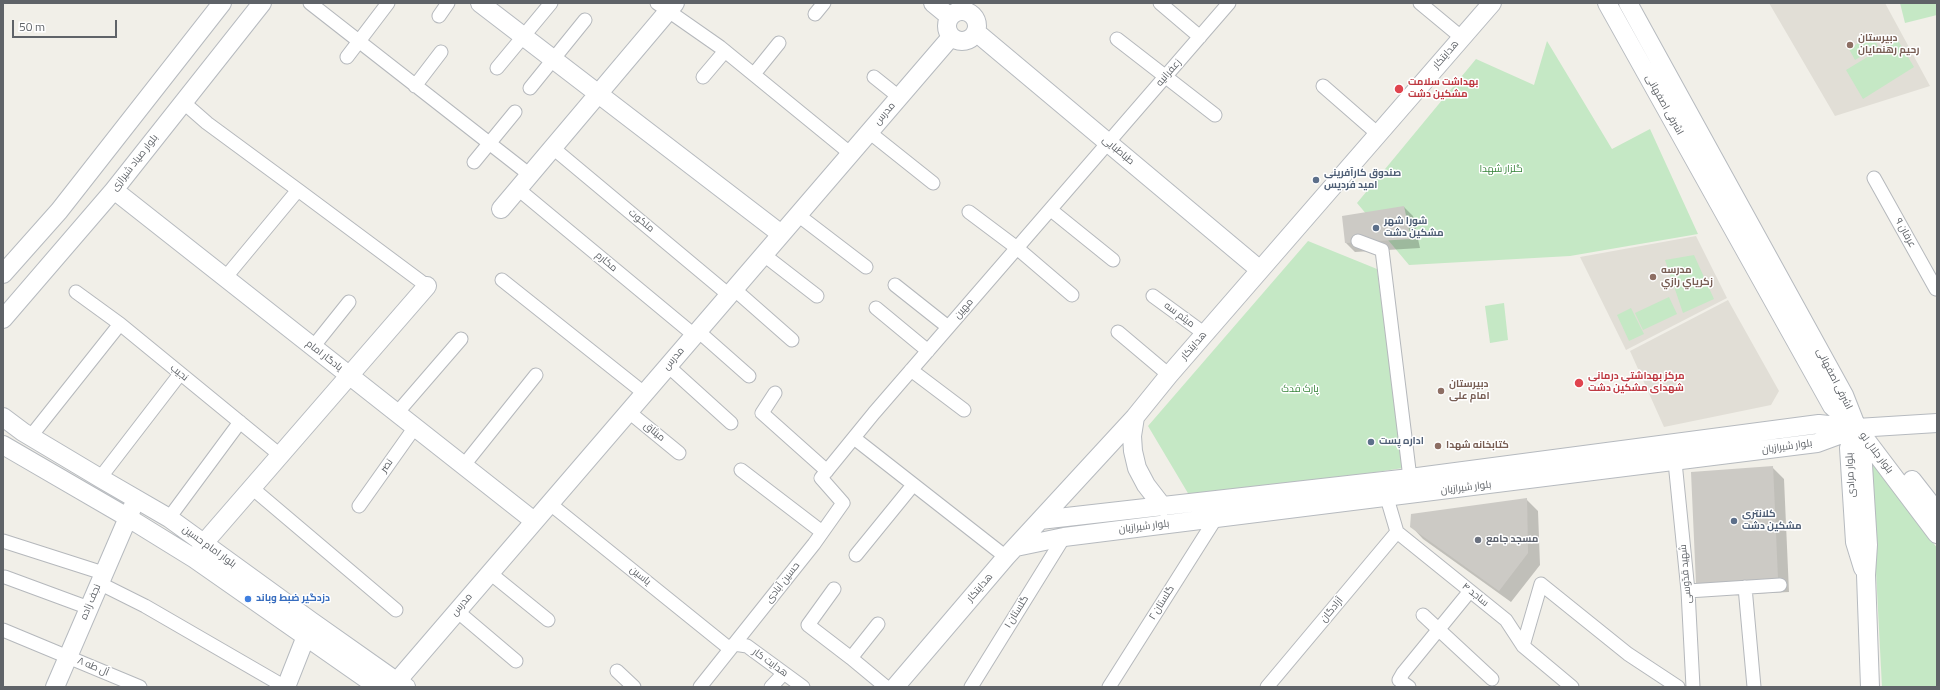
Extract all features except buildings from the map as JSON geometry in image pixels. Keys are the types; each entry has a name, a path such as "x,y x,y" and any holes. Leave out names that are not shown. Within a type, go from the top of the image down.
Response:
{"main road":[{"path":"3,274 59,211 222,3"},
{"name":"بلوار صیاد شیرازی","path":"3,320 114,190 262,3"},
{"path":"480,3 781,234"},
{"path":"933,3 950,17"},
{"name":"هدایتکار","path":"896,687 1011,552 1135,417 1169,374 1492,3"},
{"name":"اشرفی اصفهانی","path":"1607,3 1832,406 1857,428"},
{"name":"اشرفی اصفهانی","path":"1628,3 1844,395 1857,428"},
{"path":"501,209 599,94 667,6"},
{"path":"974,8 977,25 976,32 971,38 965,41 957,41 951,37 947,31 947,23 950,17 956,12 974,8"},
{"name":"طباطبایی","path":"976,32 1260,270"},
{"name":"مدرس","path":"399,685 457,611 549,503 951,37"},
{"name":"یادگار امام","path":"114,190 534,521"},
{"path":"59,211 81,230"},
{"path":"195,559 204,543 427,286"},
{"name":"بلوار امام حسین","path":"3,417 27,434 169,518 204,543 378,687"},
{"path":"1135,417 1132,436 1133,451 1137,468 1146,484 1163,507"},
{"path":"1857,428 1937,423"},
{"name":"بلوار شیرازیان","path":"1040,520 1062,516 1163,507 1410,478 1819,424 1857,428"},
{"name":"بلوار شیرازیان","path":"1011,552 1064,537 1387,498 1817,443 1857,428"},
{"name":"بلوار جلال لو","path":"1857,428 1880,440 1937,512"},
{"name":"بلوار جلال لو","path":"1857,428 1937,534"},
{"name":"بلوار مرادی","path":"1857,428 1862,449 1868,545 1866,575 1870,687"},
{"path":"7,447 12,433 27,434"},
{"name":"بلوار امام حسین","path":"7,447 127,517 399,685"},
{"name":"نجف زاده","path":"55,687 127,517 137,499"},
{"path":"1062,516 1064,537"},
{"path":"286,687 309,629"}],"street":[{"path":"310,3 530,175"},
{"path":"347,57 388,3"},
{"path":"439,16 448,3"},
{"path":"497,68 551,3"},
{"path":"815,14 824,3"},
{"path":"1160,3 1200,37"},
{"name":"زعفرانیه","path":"1109,143 1229,3"},
{"path":"1420,3 1461,37"},
{"path":"667,6 754,74 851,154"},
{"path":"530,88 552,58 585,20"},
{"path":"1117,38 1215,115"},
{"path":"754,74 779,43"},
{"path":"703,77 725,51"},
{"path":"415,86 441,52"},
{"path":"874,77 899,97"},
{"path":"1323,86 1378,134"},
{"path":"183,102 207,123 427,286"},
{"path":"474,162 515,112"},
{"path":"869,132 933,183"},
{"name":"مهین","path":"824,474 948,327 1109,143"},
{"name":"ملکوت","path":"553,148 792,340"},
{"name":"عرفان ۹","path":"1874,178 1936,288"},
{"name":"مکارم","path":"518,189 749,376"},
{"path":"225,278 298,190"},
{"path":"1051,210 1113,260"},
{"path":"969,212 1017,248 1072,295"},
{"path":"798,215 866,267"},
{"path":"1358,241 1382,250 1410,478"},
{"path":"764,255 817,296"},
{"path":"502,280 644,393"},
{"path":"895,285 948,327"},
{"name":"نجیب","path":"76,292 120,324 280,455"},
{"name":"میثم سه","path":"1153,296 1204,334"},
{"path":"314,347 349,302"},
{"path":"876,308 928,351"},
{"path":"27,434 120,324"},
{"path":"1118,332 1169,374"},
{"path":"397,412 461,339"},
{"path":"668,366 731,423"},
{"path":"911,370 964,410"},
{"path":"100,478 180,374"},
{"path":"464,465 536,375"},
{"path":"775,393 762,413 824,474"},
{"name":"میثاق","path":"629,412 678,452"},
{"path":"169,518 240,422"},
{"name":"نصر","path":"359,506 415,427"},
{"path":"854,438 913,485 1011,552"},
{"name":"شهید قدّوسی","path":"1675,462 1688,590 1693,687"},
{"path":"741,470 822,532"},
{"name":"حسین آبادی","path":"700,687 822,532 843,502 824,474"},
{"path":"856,554 913,485"},
{"path":"252,488 396,610"},
{"path":"1387,498 1397,532"},
{"name":"یاسین","path":"549,503 732,647"},
{"name":"گلستان ۲","path":"1109,687 1216,518"},
{"name":"ساجد ۴","path":"1397,532 1506,620 1523,646 1572,687"},
{"name":"آزادگان","path":"1267,687 1397,532"},
{"name":"گلستان ۱","path":"971,687 1064,537"},
{"path":"3,541 101,578 145,606 286,687"},
{"path":"490,573 548,620"},
{"path":"5,577 89,608"},
{"path":"1523,646 1541,584 1628,654 1678,687"},
{"path":"1688,590 1780,585"},
{"path":"1745,587 1754,687"},
{"path":"834,589 808,625 886,687"},
{"path":"1409,687 1399,680 1470,591"},
{"path":"457,611 516,661"},
{"path":"1423,615 1492,679"},
{"path":"851,658 878,624"},
{"name":"آل طه ۸","path":"3,630 140,687"},
{"name":"هدایت کار","path":"732,647 747,646 803,687"},
{"path":"617,671 634,687"},
{"path":"771,687 784,672"}],"shaded area":[{"name":"دبیرستان رحیم رهنمایان","path":"1769,3 1885,3 1930,86 1835,116"},
{"name":"مدرسه زكرياي رازي","path":"1696,236 1727,298 1626,350 1580,257"},
{"path":"1728,300 1779,391 1771,405 1664,427 1630,351"}],"green space":[{"path":"1900,3 1937,3 1937,15 1905,23"},
{"path":"1871,35 1878,46 1855,60 1849,49"},
{"path":"1897,39 1914,67 1863,99 1846,70"},
{"name":"گلزار شهدا","path":"1547,41 1612,149 1650,129 1698,234 1570,256 1409,265 1357,203 1476,59 1534,85"},
{"name":"پارک فدک","path":"1308,241 1377,269 1403,468 1192,500 1148,426"},
{"path":"1694,255 1714,299 1683,313 1665,260"},
{"path":"1669,297 1677,314 1643,330 1635,313"},
{"path":"1504,303 1508,340 1490,343 1485,306"},
{"path":"1631,308 1644,334 1629,341 1617,315"},
{"path":"1870,456 1937,548 1937,687 1882,687"}],"place":[{"name":"دبیرستان رحیم رهنمایان","path":"1850,45"},
{"name":"بهداشت سلامت مشکین دشت","path":"1399,89"},
{"name":"صندوق کارآفرینی امید فردیس","path":"1316,180"},
{"name":"شورا شهر مشکین دشت","path":"1376,228"},
{"name":"مدرسه زكرياي رازي","path":"1653,277"},
{"name":"مرکز بهداشتی درمانی شهدای مشکین دشت","path":"1579,383"},
{"name":"دبیرستان امام علی","path":"1441,391"},
{"name":"اداره پست","path":"1371,442"},
{"name":"کتابخانه شهدا","path":"1438,446"},
{"name":"کلانتری مشکین دشت","path":"1734,521"},
{"name":"مسجد جامع","path":"1478,540"},
{"name":"دزدگیر ضبط وباند","path":"248,599"}]}
